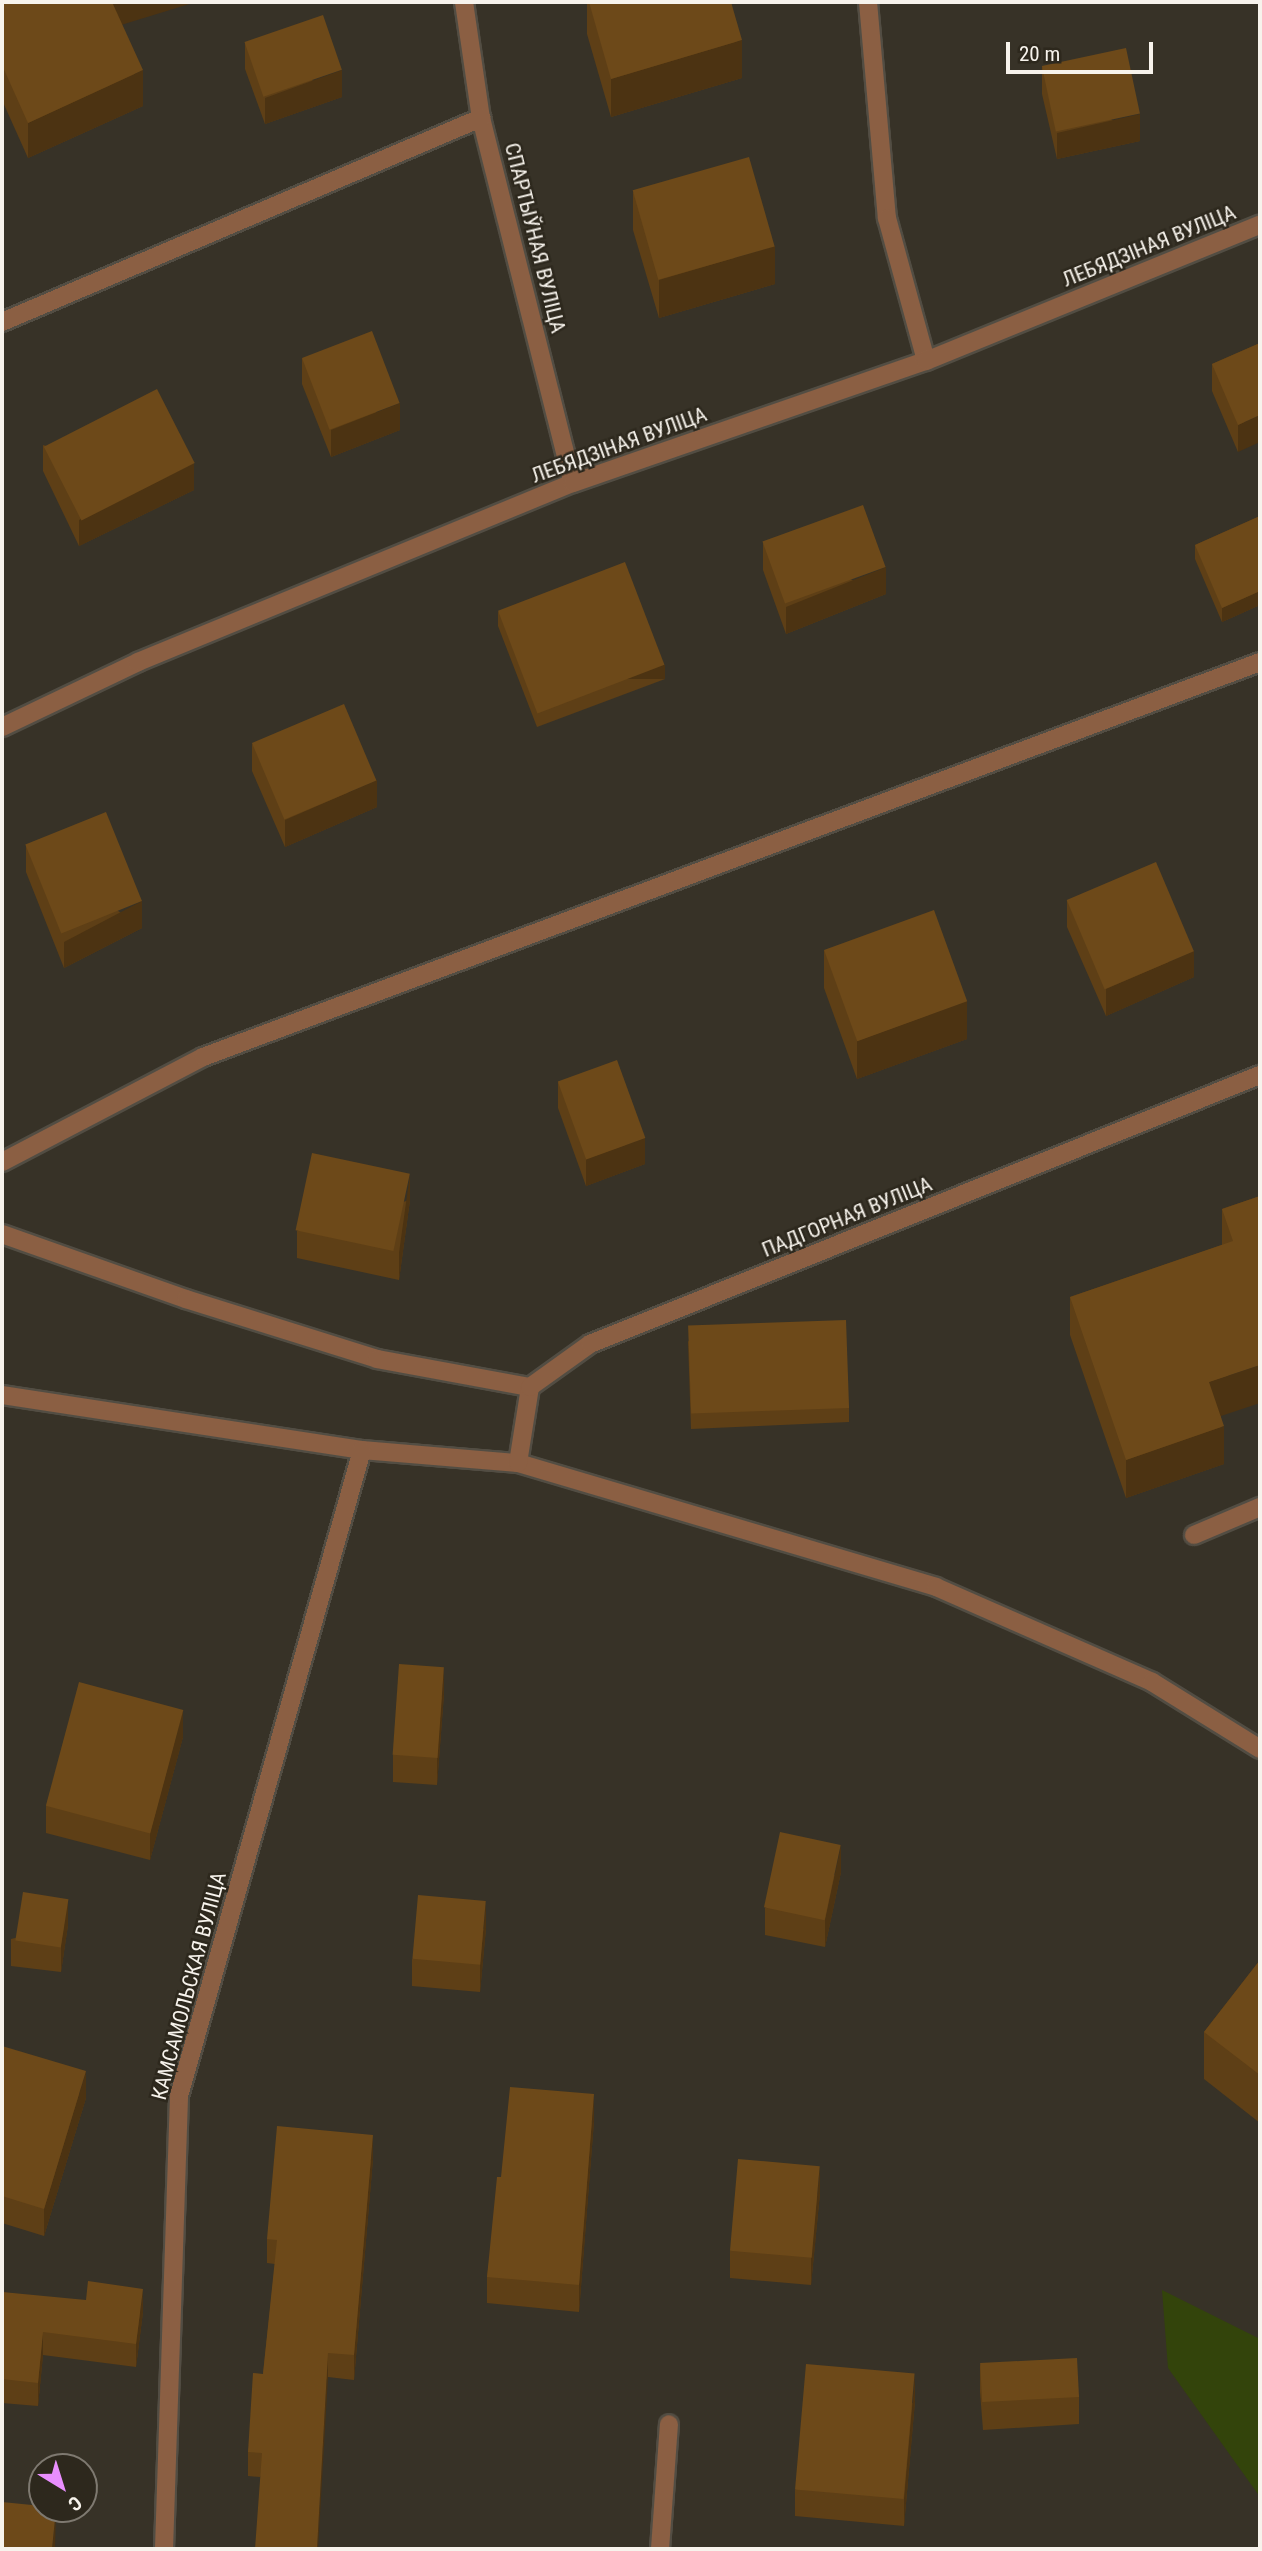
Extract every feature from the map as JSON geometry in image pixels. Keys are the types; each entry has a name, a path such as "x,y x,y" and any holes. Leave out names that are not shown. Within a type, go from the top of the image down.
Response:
{"street":[{"name":"СПАРТЫЎНАЯ ВУЛІЦА","path":"464,2 481,118 573,483"},
{"path":"868,2 887,218 926,361"},
{"path":"2,322 481,118"},
{"name":"ЛЕБЯДЗІНАЯ ВУЛІЦА","path":"2,727 138,662 573,483 926,361 1260,225"},
{"path":"2,1162 203,1057 1260,662"},
{"name":"ПАДГОРНАЯ ВУЛІЦА","path":"530,1387 590,1344 1260,1075"},
{"path":"2,1234 186,1299 377,1359 530,1387 518,1463"},
{"path":"2,1395 362,1450 518,1463 936,1587 1152,1682 1260,1749"},
{"name":"КАМСАМОЛЬСКАЯ ВУЛІЦА","path":"164,2549 179,2096 362,1450"},
{"path":"1194,1535 1260,1507"},
{"path":"660,2549 669,2424"}],"green space":[{"path":"1162,2290 1260,2339 1260,2497 1168,2368"}],"building":[{"path":"2,2 112,2 143,70 28,123 2,65"},
{"path":"589,2 731,2 742,40 611,79"},
{"path":"323,15 342,70 263,97 245,42"},
{"path":"1126,48 1140,114 1056,131 1042,66"},
{"path":"749,157 775,246 658,280 633,190"},
{"path":"372,331 400,403 330,430 302,358"},
{"path":"1260,343 1260,415 1238,425 1212,364"},
{"path":"157,389 195,463 82,521 44,447"},
{"path":"863,505 886,567 785,604 762,542"},
{"path":"1260,516 1260,591 1222,608 1195,545"},
{"path":"625,562 664,665 537,713 498,611"},
{"path":"344,704 376,780 284,819 252,743"},
{"path":"106,812 142,901 61,934 25,845"},
{"path":"1156,862 1194,951 1105,989 1067,900"},
{"path":"934,910 967,1001 857,1041 824,950"},
{"path":"617,1060 645,1138 586,1160 558,1082"},
{"path":"312,1153 410,1174 393,1251 296,1230"},
{"path":"1260,1196 1260,1365 1209,1382 1224,1426 1126,1460 1070,1297 1233,1241 1222,1209"},
{"path":"846,1320 849,1408 691,1413 688,1326"},
{"path":"399,1664 444,1667 438,1758 393,1755"},
{"path":"79,1682 183,1710 150,1834 46,1806"},
{"path":"780,1832 841,1845 825,1920 764,1907"},
{"path":"23,1892 68,1899 61,1948 15,1940"},
{"path":"418,1895 486,1901 480,1965 412,1959"},
{"path":"1260,1960 1260,2075 1204,2032"},
{"path":"2,2046 86,2071 44,2209 2,2196"},
{"path":"510,2087 594,2094 579,2285 487,2277"},
{"path":"277,2126 373,2135 354,2355 328,2353 317,2549 255,2549 262,2453 248,2452 253,2373 263,2374 277,2240 267,2239"},
{"path":"738,2159 820,2166 812,2258 730,2251"},
{"path":"88,2281 143,2289 136,2344 43,2332 38,2383 2,2379 2,2292 86,2300"},
{"path":"1077,2358 1079,2397 982,2402 980,2363"},
{"path":"806,2364 915,2373 904,2499 795,2490"},
{"path":"2,2502 28,2505 28,2523 55,2523 52,2549 2,2549"}]}
